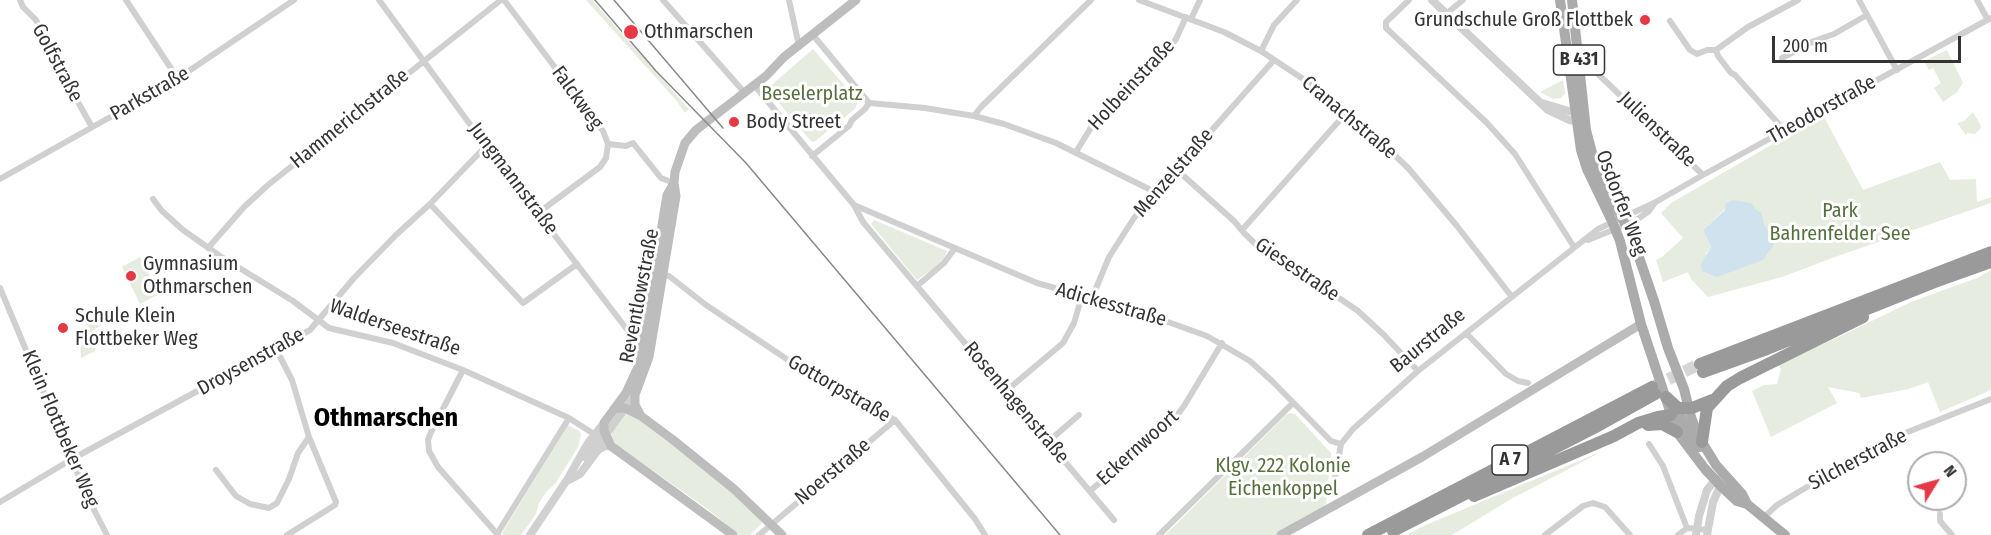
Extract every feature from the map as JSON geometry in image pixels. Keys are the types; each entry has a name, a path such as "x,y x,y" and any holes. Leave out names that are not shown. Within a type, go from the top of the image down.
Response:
{"highway":[{"path":"1991,252 1702,368 1767,349 1991,262"},
{"path":"1702,442 1705,413 1709,404 1722,391 1740,378 1859,320 1889,300"},
{"path":"1658,393 1679,410"},
{"name":"A 7","path":"1384,535 1658,393"},
{"name":"A 7","path":"1368,535 1658,393"},
{"path":"1412,521 1505,484 1638,423 1692,408 1714,399"},
{"path":"1629,429 1657,423 1666,425 1677,432"}],"main road":[{"name":"Reventlowstraße","path":"600,436 604,423 633,382 646,354 668,195 674,183 678,160 688,138 856,0"},
{"name":"Osdorfer Weg","path":"1560,0 1579,118 1596,168 1654,301 1668,348 1684,389 1683,401 1679,410"},
{"name":"Osdorfer Weg","path":"1572,0 1580,69 1579,118"},
{"name":"Reventlowstraße","path":"635,395 663,275 676,196 674,183"},
{"name":"Osdorfer Weg","path":"1619,224 1658,393"},
{"path":"1281,535 1422,457 1641,324 1658,335 1668,348"},
{"path":"635,395 635,405 641,416"},
{"path":"614,409 625,408 641,416 702,462 782,535"},
{"path":"1679,410 1677,432 1737,501 1747,504 1785,535"},
{"path":"1679,410 1712,458 1720,481"},
{"path":"1679,410 1682,422 1689,434 1701,450 1712,458"},
{"name":"Walderseestraße","path":"600,436 733,535"}],"street":[{"name":"Golfstraße","path":"20,0 23,7 36,20 60,61 62,72 92,127"},
{"path":"126,0 178,79"},
{"name":"Parkstraße","path":"0,179 178,79 294,0"},
{"name":"Jungmannstraße","path":"379,0 486,145 646,354"},
{"name":"Hammerichstraße","path":"208,248 244,207 268,185 503,0"},
{"name":"Falckweg","path":"503,0 603,131 608,144 606,158 600,167 538,213"},
{"path":"663,0 744,92"},
{"path":"789,0 799,46"},
{"path":"974,116 1091,0"},
{"name":"Cranachstraße","path":"1139,0 1224,32 1261,51 1324,93 1389,148 1414,175 1512,297"},
{"name":"Holbeinstraße","path":"1076,152 1095,121 1170,47 1200,0"},
{"path":"1261,51 1274,25 1297,0"},
{"path":"1409,0 1386,22 1386,28 1487,123 1515,154 1574,248"},
{"path":"1432,0 1553,114 1579,118"},
{"path":"1446,14 1463,0"},
{"path":"1670,21 1693,52 1697,54 1707,50 1716,50 1748,27 1798,0"},
{"path":"1859,0 1897,70"},
{"path":"1977,0 1989,19"},
{"path":"1782,58 1814,41 1834,34 1867,15"},
{"name":"Theodorstraße","path":"1619,224 1649,211 1654,203 1703,175 1989,19"},
{"path":"813,35 869,103 925,108 974,116 1036,135 1076,152 1155,192"},
{"path":"1716,50 1731,73 1736,75 1785,131"},
{"name":"Menzelstraße","path":"1092,298 1102,272 1119,240 1155,192 1274,60"},
{"name":"Julienstraße","path":"1580,69 1590,69 1596,72 1703,175"},
{"path":"754,85 812,156 849,126 869,103"},
{"path":"1242,230 1347,112"},
{"path":"608,144 626,146 633,143 661,178 674,183"},
{"name":"Droysenstraße","path":"0,502 72,459 310,330 354,278 430,204 486,145"},
{"name":"Rosenhagenstraße","path":"812,156 854,205 863,222 1114,520"},
{"name":"Giesestraße","path":"1177,170 1210,198 1268,256 1326,289 1358,311 1418,371"},
{"name":"Walderseestraße","path":"153,199 183,230 256,280 293,301 328,328 393,343 463,370 569,418 600,436"},
{"path":"430,204 523,303 577,264"},
{"name":"Adickesstraße","path":"854,205 1037,283 1191,329 1222,343 1250,361 1331,441 1341,444"},
{"name":"Baurstraße","path":"1341,444 1353,429 1418,371 1466,333 1574,248 1619,224"},
{"path":"917,286 944,263 955,248"},
{"name":"Gottorpstraße","path":"663,275 669,276 706,305 821,381 895,420 975,519 985,535"},
{"name":"Klein Flottbeker Weg","path":"0,288 88,498 107,535"},
{"path":"1006,391 1063,343 1074,323 1082,296"},
{"path":"1466,333 1506,374 1518,381 1528,383"},
{"name":"Eckernwoort","path":"1090,491 1175,418 1185,406 1222,343"},
{"path":"276,349 292,380 309,437 336,502 335,505 287,535"},
{"path":"463,370 431,432 428,440 429,451 438,467 497,534 569,418"},
{"name":"Reventlowstraße","path":"530,535 578,464 635,395"},
{"name":"Silcherstraße","path":"1763,518 1777,505 1875,446 1990,401"},
{"path":"1159,535 1293,403"},
{"path":"1049,441 1079,415"},
{"name":"Noerstraße","path":"771,523 895,420"},
{"path":"216,470 236,496 257,507 269,508 277,503 298,453 309,437"},
{"path":"1332,494 1341,444"},
{"path":"1649,444 1663,466 1687,528 1696,532 1708,532 1713,502 1720,481"},
{"path":"567,480 580,474 598,450 611,446"},
{"path":"1696,532 1707,490 1720,481"},
{"path":"1545,535 1583,506 1597,503 1609,510 1630,535"},
{"path":"1940,514 1940,521 1952,535"},
{"path":"759,535 771,523"},
{"path":"1678,535 1687,528"}],"green space":[{"path":"586,0 592,0 689,109 685,113 676,100"},
{"name":"Beselerplatz","path":"813,49 858,101 855,109 814,142 767,89"},
{"path":"1947,50 1963,83 1957,92 1943,102 1934,88 1941,83 1933,68 1929,70 1924,61"},
{"path":"1563,80 1565,93 1561,98 1553,99 1540,92"},
{"path":"1973,112 1981,128 1975,134 1967,133 1966,135 1957,123 1964,121"},
{"name":"Park Bahrenfelder See","path":"1823,115 1863,190 1940,162 1950,180 1976,179 1977,202 1991,197 1991,203 1782,277 1708,297 1691,279 1688,272 1663,282 1656,260 1683,238 1661,213 1671,203","holes":["1725,209 1762,213 1764,224 1771,235 1705,255 1711,247 1703,230"]},
{"path":"874,220 947,251 944,258 917,280 871,224"},
{"path":"140,257 159,294 140,304 122,267"},
{"path":"1991,270 1991,390 1940,412 1928,382 1909,389 1861,398 1859,393 1828,387 1837,403 1771,437 1752,391 1764,385 1777,384 1781,369 1778,364 1911,302 1977,278"},
{"path":"94,308 97,308 105,323 90,333 95,351 81,358 80,332 87,327 92,330 80,318 90,315 95,311"},
{"path":"628,412 671,442 716,478 761,519 762,523 750,535 740,535 617,445 610,436"},
{"name":"Klgv. 222 Kolonie Eichenkoppel","path":"1295,414 1331,453 1326,504 1321,510 1275,535 1165,535 1286,415"},
{"path":"568,425 581,434 578,447 555,484 539,503 536,514 521,535 504,535 502,533"},
{"path":"1603,451 1511,499 1452,535 1407,535 1421,527"}],"water":[{"path":"1733,200 1751,203 1756,210 1762,213 1764,224 1774,244 1763,260 1717,277 1702,271 1701,264 1711,247 1703,230 1725,210 1726,203"}],"tunnel":[{"path":"1652,387 1700,364"}],"tram line":[{"path":"595,0 656,71 746,163 1060,535"},
{"path":"614,0 723,128"}],"place":[{"name":"Grundschule Groß Flottbek","path":"1645,20"},
{"name":"Othmarschen","path":"631,32"},
{"name":"Body Street","path":"734,122"},
{"name":"Gymnasium Othmarschen","path":"131,276"},
{"name":"Schule Klein Flottbeker Weg","path":"63,328"}],"district":[{"name":"Othmarschen","path":"386,419"}]}
